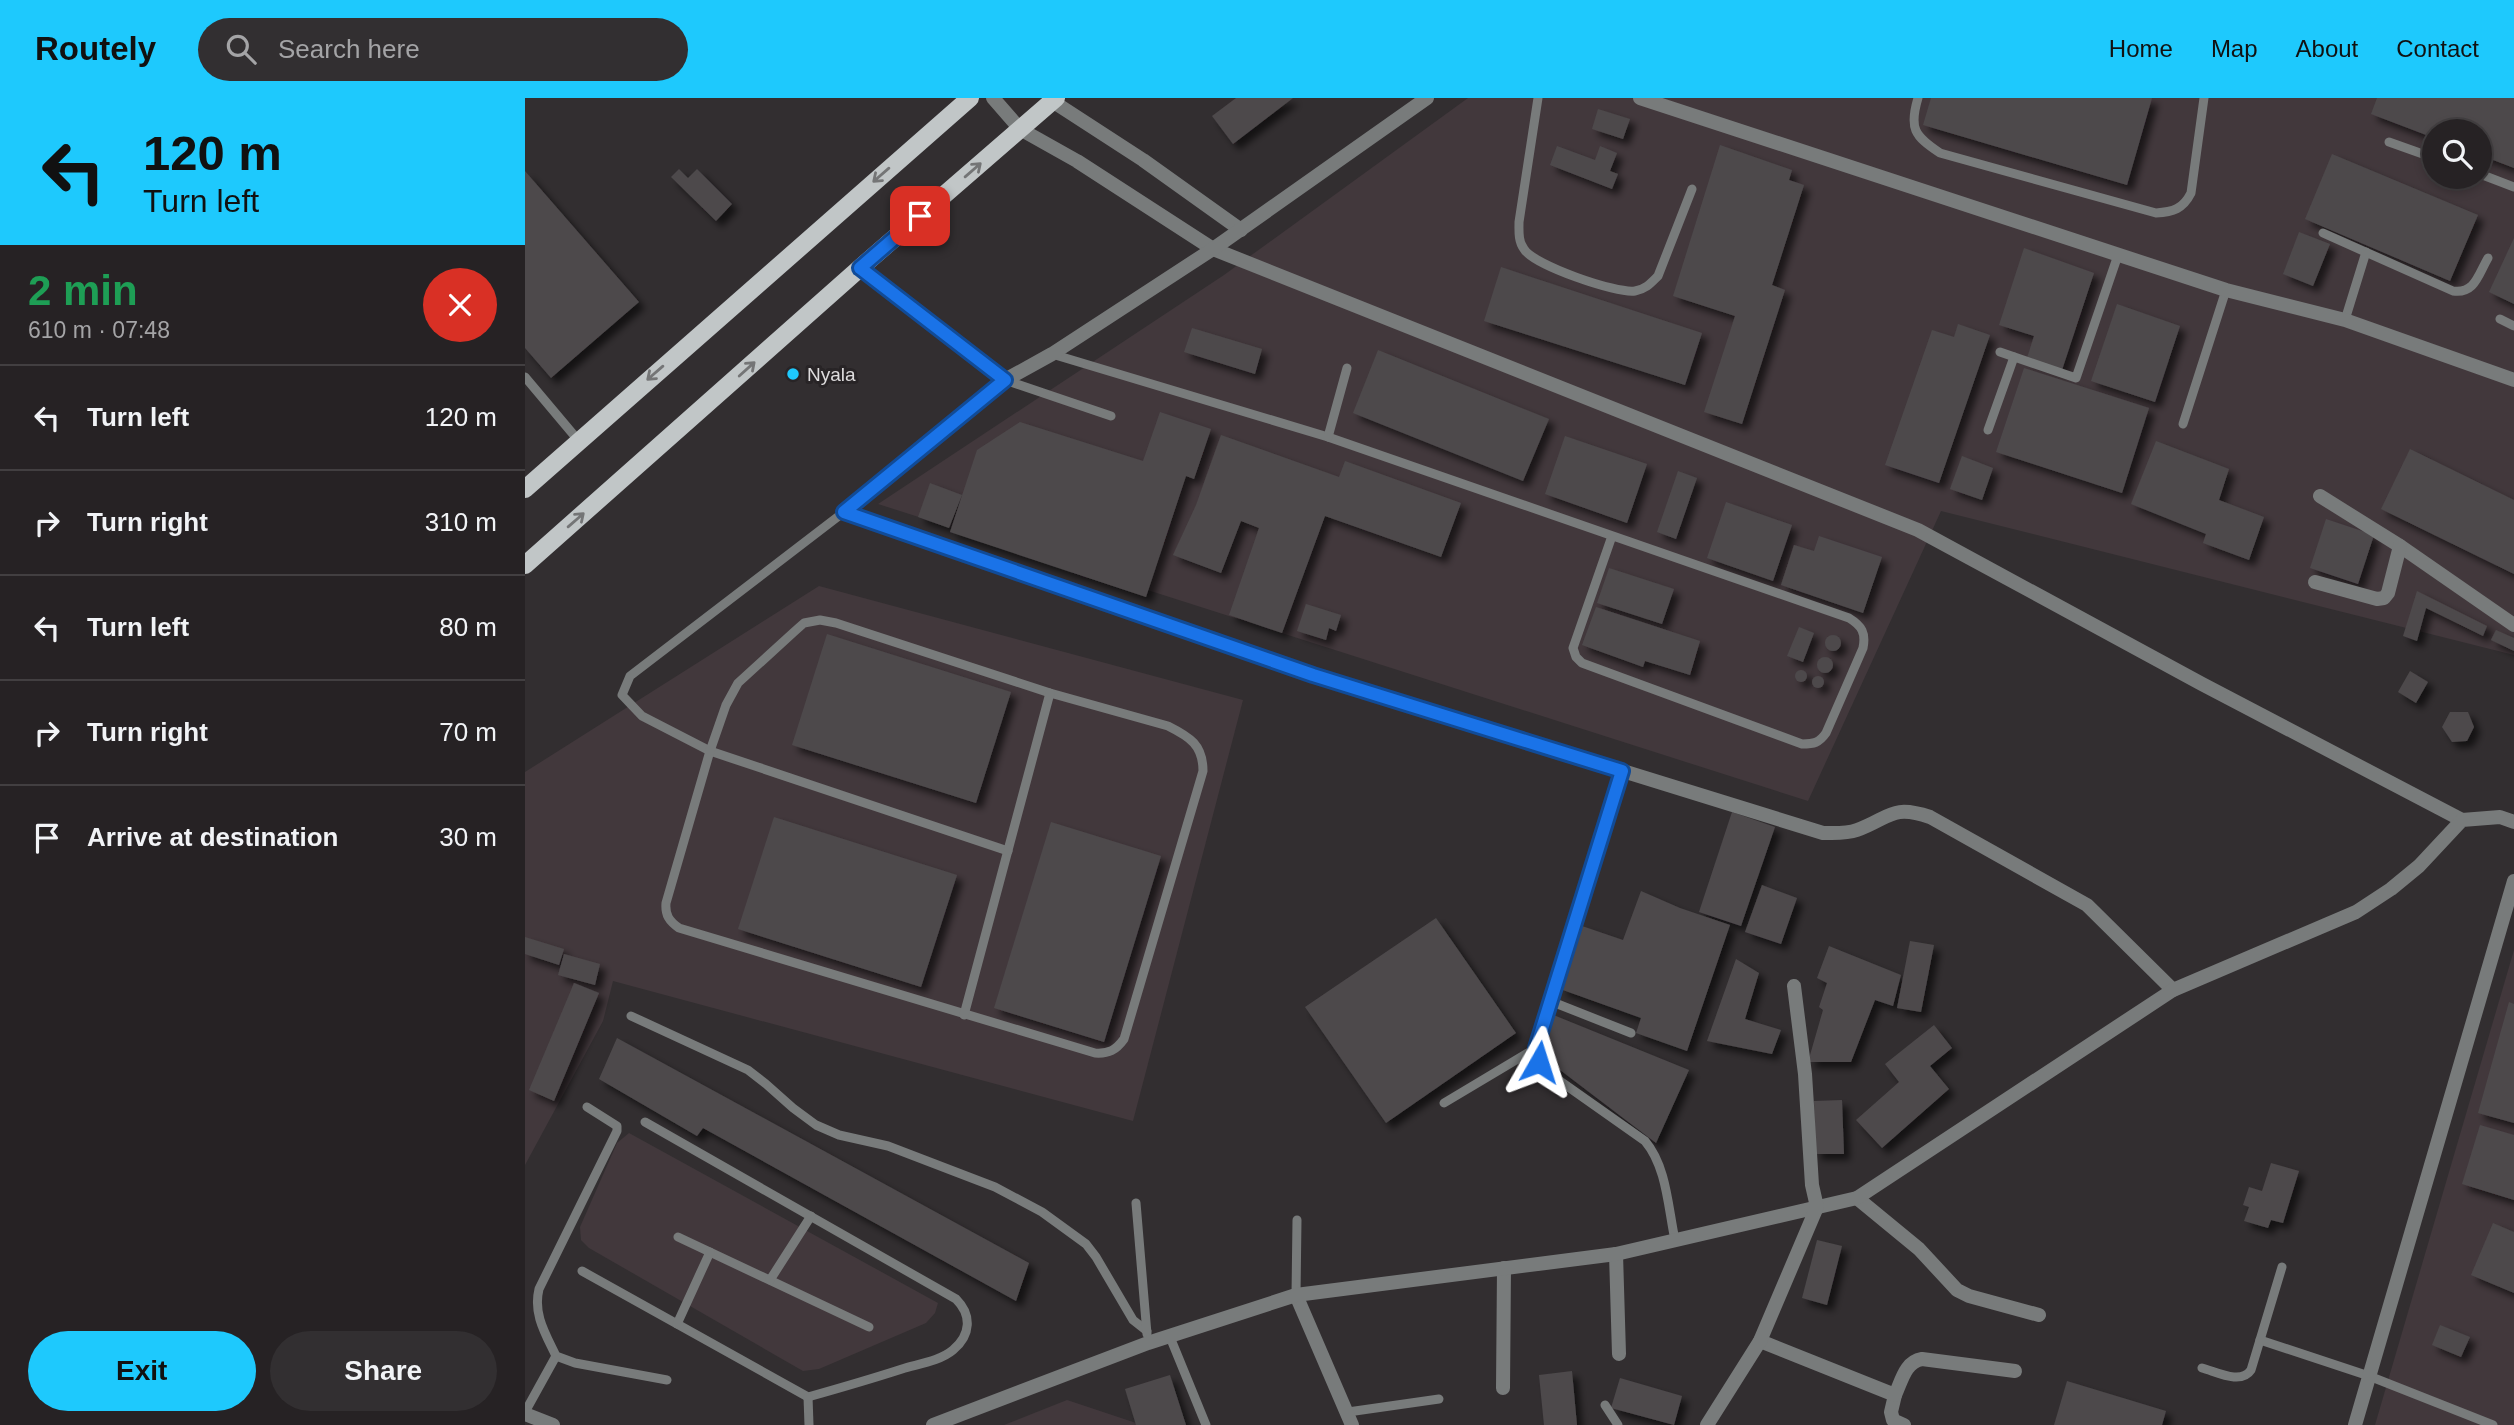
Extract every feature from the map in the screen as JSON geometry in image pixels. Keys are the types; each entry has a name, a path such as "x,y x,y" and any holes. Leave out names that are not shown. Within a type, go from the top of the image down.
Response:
{"main road":[{"path":"525,489 970,98"},
{"path":"525,565 1054,100"}],"street":[{"path":"993,98 1020,129 1077,161 1213,249 1918,530 2202,684 2462,820 2500,817 2514,822"},
{"path":"844,512 1005,380 1052,354 1213,249 1427,98"},
{"path":"1640,98 2226,290 2346,320 2513,376"},
{"path":"1054,100 1241,230"},
{"path":"860,268 1005,380"},
{"path":"2320,496 2400,546 2514,625"},
{"path":"844,512 1313,675 1823,833 1843,834 1857,830 1894,811 1911,810 1930,817 2087,905 2173,990"},
{"path":"2315,582 2377,599 2384,598 2388,593 2400,546"},
{"path":"933,1425 1148,1337 1170,1336 1296,1295 1616,1254 1857,1198 2173,990 2356,912 2419,866 2462,820"},
{"path":"2355,1425 2514,881"},
{"path":"1707,1425 1760,1341 1817,1207 1812,1185 1805,1074 1794,986"},
{"path":"1857,1198 1920,1249 1957,1290 1969,1296 2039,1315"},
{"path":"1616,1254 1619,1354"},
{"path":"1503,1388 1504,1268"},
{"path":"1296,1295 1350,1419"},
{"path":"1760,1341 1895,1395"},
{"path":"1903,1425 1893,1420 1891,1412 1895,1395 1913,1360 2015,1371"},
{"path":"525,1413 553,1425"}],"lane":[{"path":"1538,98 1519,222 1519,237 1524,249 1534,260 1616,291 1635,291 1648,287 1658,276 1692,189"},
{"path":"1918,98 1912,118 1916,132 1924,142 1940,153 2157,213 2171,212 2185,205 2191,193 2204,98"},
{"path":"2389,142 2422,154"},
{"path":"2492,179 2514,187"},
{"path":"2323,233 2453,291 2470,289 2488,258"},
{"path":"2346,320 2366,252"},
{"path":"2000,352 2076,378 2118,255"},
{"path":"2183,424 2226,290"},
{"path":"2501,319 2514,326"},
{"path":"1052,354 1328,437 1849,618 1860,625 1866,636 1821,740 1814,744 1802,744 1581,663 1573,648 1612,536"},
{"path":"1988,430 2014,357"},
{"path":"1328,437 1347,368"},
{"path":"525,377 578,440"},
{"path":"1005,380 1111,416"},
{"path":"844,512 630,676 622,695 642,716 710,751 1008,851"},
{"path":"820,620 836,622 1050,693 1168,726 1185,735 1197,745 1203,759 1203,771 1124,1039 1117,1048 1107,1054 1095,1053 679,928 670,921 665,912 666,902 710,751 726,705 738,683 804,623 820,620"},
{"path":"964,1015 1050,693"},
{"path":"1622,771 1536,1048 1539,1062 1551,1074 1645,1141 1654,1152 1660,1167 1675,1240"},
{"path":"1551,1001 1631,1033"},
{"path":"631,1016 747,1070 816,1125 839,1135 888,1146 936,1164 995,1187 1042,1212 1086,1244 1133,1320 1148,1337"},
{"path":"1444,1103 1536,1048"},
{"path":"587,1107 614,1122 617,1132 539,1289 535,1304 539,1318 556,1356 575,1363 667,1380"},
{"path":"582,1271 808,1397 932,1360 952,1351 964,1337 969,1323 966,1308 956,1299 645,1122"},
{"path":"1136,1203 1148,1337"},
{"path":"770,1280 811,1216"},
{"path":"1296,1295 1297,1220"},
{"path":"678,1237 869,1327"},
{"path":"677,1324 710,1252"},
{"path":"2202,1368 2241,1378 2247,1376 2282,1267"},
{"path":"1170,1336 1206,1425"},
{"path":"2260,1340 2369,1376 2493,1425"},
{"path":"525,1413 556,1356"},
{"path":"808,1397 810,1425"},
{"path":"1350,1419 1439,1399"},
{"path":"1605,1405 1618,1425"}],"shaded area":[{"path":"1468,98 2514,98 2514,655 1941,511 1808,801 878,504 1224,275"},
{"path":"819,586 1243,700 1133,1121 613,981 603,1021 525,1165 525,772"},
{"path":"2514,950 2514,1425 2375,1425"},
{"path":"629,1133 938,1303 935,1313 926,1323 819,1369 803,1371 589,1248 581,1240 580,1227 617,1143"},
{"path":"1067,1400 1142,1425 1004,1425"}],"building":[{"path":"1236,98 1293,98 1233,144 1212,116"},
{"path":"1931,98 2152,98 2127,185 1923,125"},
{"path":"2377,98 2514,98 2514,168 2492,160 2492,119 2422,119 2422,133 2371,114"},
{"path":"1598,109 1630,119 1623,139 1592,129"},
{"path":"1720,145 1792,170 1789,180 1804,185 1772,285 1785,290 1742,424 1704,412 1735,316 1673,296"},
{"path":"1557,146 1595,160 1600,146 1617,153 1610,171 1618,174 1612,189 1550,165"},
{"path":"2332,154 2478,215 2450,281 2305,219"},
{"path":"679,169 688,178 697,169 732,204 716,221 671,177"},
{"path":"525,171 639,302 551,378 525,348"},
{"path":"2299,232 2330,244 2313,286 2283,274"},
{"path":"2514,238 2514,304 2489,292"},
{"path":"2024,248 2094,273 2062,370 2027,358 2034,336 1999,325"},
{"path":"1501,267 1702,333 1685,385 1484,321"},
{"path":"2117,304 2180,326 2155,402 2091,381"},
{"path":"1958,324 1990,335 1939,483 1885,465 1932,330 1954,337"},
{"path":"1192,328 1262,349 1255,374 1184,352"},
{"path":"1378,350 1549,419 1523,481 1353,413"},
{"path":"2024,368 2149,408 2122,493 1996,452"},
{"path":"1160,412 1211,429 1194,479 1186,476 1146,597 950,532 977,450 1020,422 1143,461"},
{"path":"1221,435 1339,477 1345,461 1461,503 1441,557 1325,516 1282,633 1229,615 1259,528 1241,521 1221,573 1173,555 1196,505"},
{"path":"1565,436 1647,464 1627,523 1545,494"},
{"path":"2156,441 2229,469 2219,500 2264,517 2249,560 2203,543 2206,534 2131,504"},
{"path":"2410,449 2514,500 2514,574 2381,509"},
{"path":"1962,456 1993,468 1982,500 1950,489"},
{"path":"1678,471 1697,478 1676,539 1657,532"},
{"path":"930,483 962,495 949,528 918,517"},
{"path":"1726,502 1792,525 1773,581 1707,558"},
{"path":"2326,519 2374,535 2358,584 2310,568"},
{"path":"1819,536 1882,557 1863,613 1781,585 1794,545 1814,551"},
{"path":"1609,568 1674,589 1662,624 1597,603"},
{"path":"2417,591 2487,626 2483,636 2426,608 2417,641 2403,636"},
{"path":"1306,604 1341,615 1336,631 1329,628 1326,640 1297,631"},
{"path":"1596,607 1700,641 1690,675 1645,661 1643,667 1582,645"},
{"path":"1799,627 1814,633 1803,662 1787,656"},
{"path":"2496,630 2514,638 2514,651 2491,640"},
{"path":"827,634 1011,692 976,803 792,745"},
{"path":"1833,635 1839,637 1839,649 1833,651 1827,649 1825,643 1827,637"},
{"path":"1825,657 1831,659 1831,671 1825,673 1819,671 1817,665 1819,659"},
{"path":"1796,671 1806,671 1806,681 1796,681"},
{"path":"2410,671 2428,682 2416,703 2398,692"},
{"path":"1813,677 1823,677 1823,687 1813,687"},
{"path":"2450,712 2468,712 2474,727 2467,741 2452,742 2442,727"},
{"path":"1732,812 1775,827 1741,926 1699,912"},
{"path":"774,817 957,875 921,987 738,929"},
{"path":"1051,822 1161,856 1104,1042 994,1008"},
{"path":"1762,885 1797,898 1781,944 1745,932"},
{"path":"1641,891 1730,925 1687,1051 1636,1033 1641,1018 1560,989 1582,926 1623,940"},
{"path":"1436,918 1516,1033 1386,1123 1305,1007"},
{"path":"525,937 564,949 559,965 525,954"},
{"path":"1910,941 1934,945 1921,1012 1897,1008"},
{"path":"1829,946 1901,975 1893,1006 1875,1000 1851,1062 1808,1062 1823,1010 1819,1007 1827,983 1817,978"},
{"path":"564,954 600,964 595,985 558,975"},
{"path":"1736,959 1759,973 1745,1019 1781,1030 1772,1054 1707,1041"},
{"path":"574,983 599,993 554,1101 529,1090"},
{"path":"2509,1002 2514,1004 2514,1123 2478,1113"},
{"path":"1551,1014 1689,1070 1656,1143 1539,1054"},
{"path":"1934,1025 1952,1048 1930,1066 1949,1089 1882,1148 1856,1120 1899,1082 1885,1064"},
{"path":"617,1038 1029,1263 1016,1301 703,1128 697,1136 599,1079"},
{"path":"1842,1100 1844,1154 1815,1154 1814,1101"},
{"path":"2480,1125 2514,1135 2514,1200 2462,1184"},
{"path":"2271,1163 2299,1171 2283,1223 2271,1220 2268,1228 2244,1221 2249,1207 2243,1205 2249,1187 2262,1191"},
{"path":"2493,1223 2514,1232 2514,1293 2471,1275"},
{"path":"1817,1240 1842,1246 1827,1305 1802,1298"},
{"path":"2440,1325 2470,1337 2461,1357 2432,1345"},
{"path":"1572,1371 1577,1425 1544,1425 1539,1375"},
{"path":"1170,1375 1186,1425 1136,1425 1125,1389"},
{"path":"1620,1378 1682,1396 1674,1425 1611,1408"},
{"path":"2067,1381 2166,1411 2162,1425 2054,1425"}],"place":[{"name":"Nyala","path":"793,374"}],"route":[{"path":"920,216 860,268 1005,380 844,512 1313,675 1622,771 1536,1048 1539,1062"}]}
